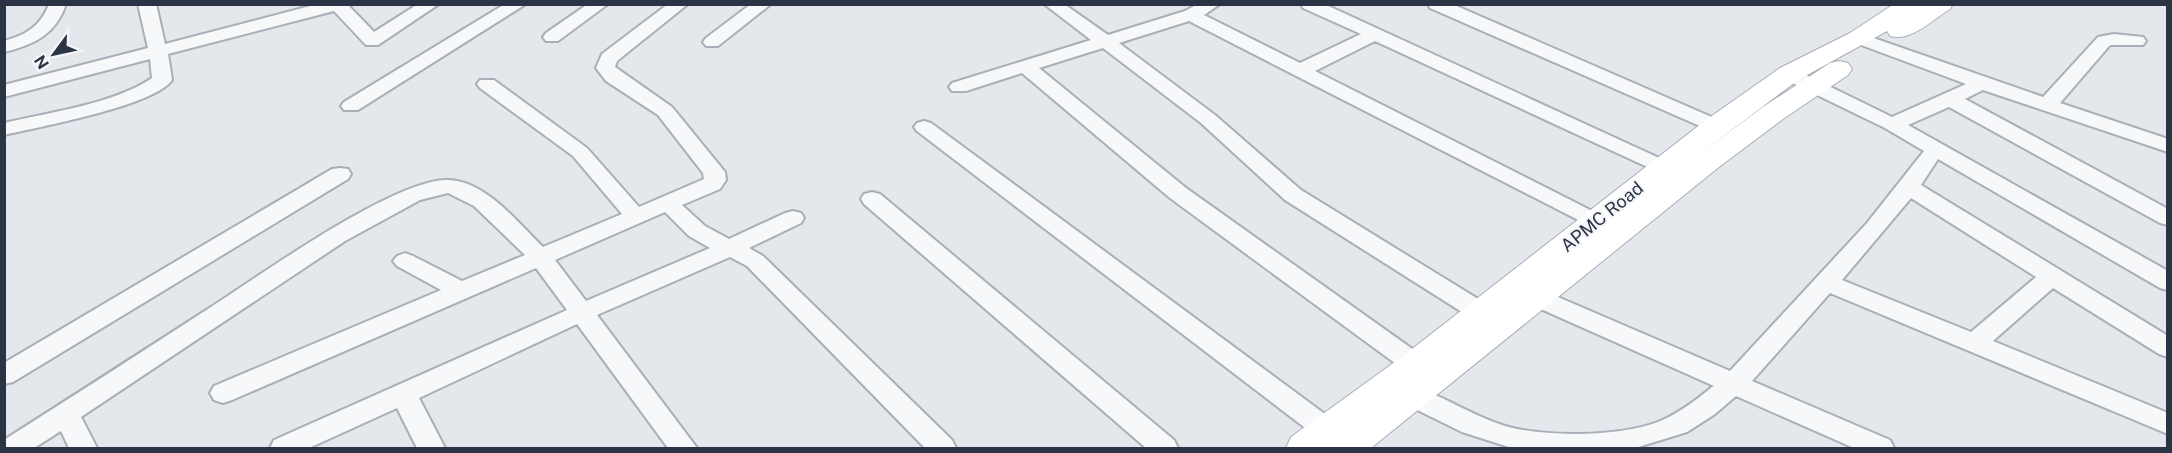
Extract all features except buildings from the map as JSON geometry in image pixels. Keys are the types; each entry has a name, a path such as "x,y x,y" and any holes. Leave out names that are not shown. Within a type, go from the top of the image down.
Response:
{"street":[{"path":"4,47 42,32 51,22 58,4"},
{"path":"4,129 118,99 156,86 162,80 147,4"},
{"path":"4,91 337,5 372,42 431,4"},
{"path":"351,106 518,4"},
{"path":"552,37 600,4"},
{"path":"223,393 712,184 715,180 714,172 665,111 607,73 605,63 680,4"},
{"path":"712,42 763,4"},
{"path":"1052,4 1208,120 1270,177 1301,201 1482,313"},
{"path":"959,87 1191,15 1212,4"},
{"path":"1309,4 1663,167"},
{"name":"APMC Road","path":"1868,42 1912,4"},
{"name":"APMC Road","path":"1413,380 1482,313 1526,293 1596,222 1716,126 1941,4"},
{"path":"1439,5 1716,126"},
{"path":"1191,15 1596,222"},
{"path":"1301,70 1374,35"},
{"path":"2047,105 2104,41 2114,39 2137,41"},
{"path":"1868,42 2168,146"},
{"path":"1024,66 1460,420 1504,436 1537,443 1564,444 1636,439 1665,430 1689,418 1733,384 1910,188 1935,149"},
{"path":"1801,80 1892,124 2168,282"},
{"name":"APMC Road","path":"1326,442 1413,380 1526,293 1687,178 1801,80"},
{"path":"1892,124 1982,83"},
{"path":"487,84 580,152 637,218"},
{"path":"1950,99 2168,218"},
{"path":"924,127 1326,442"},
{"path":"4,375 340,174"},
{"path":"14,448 337,236 429,189 448,186 460,188 482,201 541,258 683,448"},
{"path":"1910,188 2168,348"},
{"path":"872,199 1164,448"},
{"path":"669,204 693,228 708,238 755,261 942,448"},
{"path":"284,448 793,218"},
{"path":"405,261 461,291"},
{"path":"1974,344 2052,276"},
{"path":"1826,282 2168,424"},
{"path":"1526,293 1878,448"},
{"path":"404,395 431,448"},
{"path":"66,413 82,448"}]}
